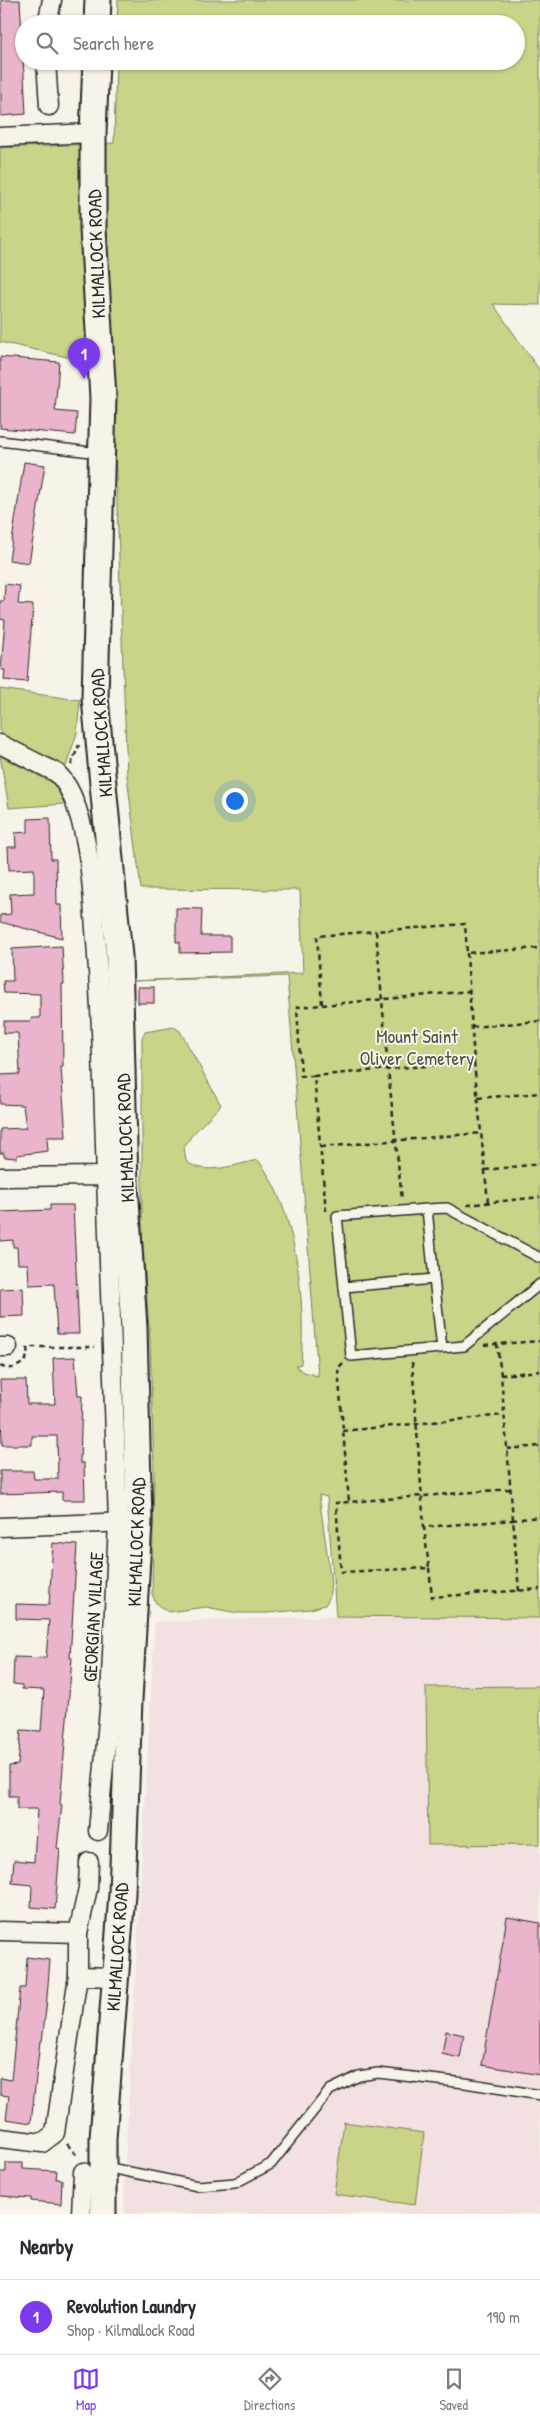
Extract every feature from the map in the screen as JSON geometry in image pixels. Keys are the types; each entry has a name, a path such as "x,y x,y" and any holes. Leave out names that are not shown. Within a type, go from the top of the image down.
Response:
{"main road":[{"path":"97,15 98,0"},
{"name":"KILMALLOCK ROAD","path":"96,70 93,133 93,229 103,398 95,698 117,923 112,1061 126,1184 120,1359 129,1522 119,1699 122,1894 103,2138 94,2169 103,2214"}],"street":[{"path":"49,15 52,0"},
{"path":"47,70 49,106"},
{"path":"0,137 93,133"},
{"path":"0,744 57,773 64,780 76,805 82,828 92,893 112,1061 106,1176 120,1359"},
{"path":"0,1178 106,1176"},
{"name":"GEORGIAN VILLAGE","path":"0,1527 129,1522"},
{"name":"GEORGIAN VILLAGE","path":"98,1832 119,1699"},
{"path":"0,2138 29,2143 42,2143 55,2133 78,1976 78,1932 88,1888 89,1862"},
{"path":"0,1931 78,1932"},
{"path":"78,1976 115,1976"},
{"path":"81,2214 94,2169"}],"lane":[{"path":"0,441 102,454"},
{"path":"540,1258 448,1208 336,1216 351,1356 464,1346 540,1284"},
{"path":"427,1209 442,1348"},
{"path":"344,1288 434,1279"},
{"path":"94,2169 198,2186 235,2183 271,2164 330,2090 359,2076 387,2074 465,2083 540,2095"}],"path":[{"path":"322,1005 317,936 465,924 474,1062 488,1202"},
{"path":"376,930 403,1211"},
{"path":"467,953 540,948"},
{"path":"470,991 382,998 297,1008 301,1076 474,1062"},
{"path":"472,1027 540,1021"},
{"path":"314,1076 326,1217 336,1216"},
{"path":"478,1098 540,1093"},
{"path":"320,1147 481,1133"},
{"path":"485,1170 540,1164"},
{"path":"448,1208 488,1202 540,1198"},
{"path":"520,1591 497,1344 540,1341"},
{"path":"0,1366 13,1368 20,1365 26,1360 28,1347 95,1346 95,1353 120,1359"},
{"path":"411,1350 421,1496 432,1597 540,1590"},
{"path":"349,1502 338,1368 351,1356"},
{"path":"501,1375 540,1371"},
{"path":"343,1431 504,1415"},
{"path":"507,1449 540,1446"},
{"path":"429,1568 341,1572 336,1503 510,1489"},
{"path":"424,1528 540,1517"},
{"path":"55,2133 94,2169"}],"shaded area":[{"path":"336,1616 540,1618 540,2214 125,2214 124,2185 155,1622"}],"green space":[{"name":"Mount Saint Oliver Cemetery","path":"118,0 540,0 540,305 493,304 540,371 540,1618 336,1616 327,1497 319,1495 331,1582 329,1599 325,1605 311,1609 267,1613 237,1613 206,1607 169,1612 156,1603 152,1594 154,1471 150,1341 142,1234 142,1038 145,1032 174,1027 180,1031 221,1105 192,1135 184,1147 186,1161 194,1166 211,1169 258,1160 271,1181 282,1204 290,1230 300,1285 302,1313 301,1364 295,1366 304,1372 318,1376 287,976 132,981 303,973 300,890 141,889 127,776 112,367 0,342 0,148 114,143 116,70 525,70 525,15 117,15"},
{"path":"0,689 80,700 77,733 65,769 0,735"},
{"path":"0,756 55,784 65,804 9,808"},
{"path":"540,1686 540,1844 428,1845 426,1687"},
{"path":"344,2122 424,2133 415,2205 334,2194"}],"building":[{"path":"1,0 20,0 21,15 15,15 15,70 24,70 26,114 1,116"},
{"path":"0,357 59,362 55,411 77,413 75,435 0,428"},
{"path":"24,462 45,465 29,563 9,560"},
{"path":"5,584 20,586 18,604 33,605 27,682 4,680 5,670 1,670 5,620 0,619 0,601 4,601"},
{"path":"50,818 51,859 56,859 57,905 61,905 62,938 0,922 0,915 11,914 10,894 34,893 34,869 9,870 8,847 16,847 15,833 28,832 28,819"},
{"path":"176,908 202,909 201,936 230,936 230,952 180,953 180,942 176,942"},
{"path":"62,946 64,984 62,984 63,1067 61,1067 66,1137 47,1137 48,1151 17,1155 17,1158 4,1157 4,1153 0,1153 0,1129 26,1128 23,1105 0,1104 0,1075 20,1074 18,1033 4,1033 4,1021 31,1021 31,1018 40,1018 40,994 4,993 3,981 13,981 12,949"},
{"path":"138,987 154,987 154,1003 138,1003"},
{"path":"50,1205 73,1205 79,1334 57,1334 54,1284 29,1285 28,1264 18,1264 17,1247 13,1247 13,1240 0,1241 0,1212 50,1210"},
{"path":"23,1288 24,1316 0,1317 0,1289"},
{"path":"75,1357 78,1396 82,1396 80,1463 84,1463 85,1500 62,1500 62,1492 0,1494 0,1471 33,1471 34,1479 58,1479 57,1436 32,1436 32,1445 2,1445 0,1380 26,1380 27,1404 55,1404 53,1358"},
{"path":"53,1543 77,1545 70,1658 72,1658 60,1804 62,1805 57,1848 60,1849 55,1909 31,1907 32,1885 12,1883 14,1860 34,1862 37,1809 17,1809 17,1796 9,1796 9,1766 18,1765 21,1730 41,1731 44,1690 22,1689 22,1685 13,1684 14,1657 46,1658 49,1620 16,1619 16,1604 49,1605"},
{"path":"507,1917 540,1923 540,2075 482,2065"},
{"path":"27,1957 50,1960 46,2009 42,2041 40,2041 31,2123 6,2119 9,2096 0,2095 0,2078 11,2080 20,1988 25,1988"},
{"path":"446,2031 464,2035 460,2058 442,2054"},
{"path":"6,2163 23,2163 23,2169 57,2171 56,2179 62,2179 61,2204 31,2201 31,2198 0,2196 0,2172 6,2172"}],"place":[{"name":"Revolution Laundry","path":"84,379"}]}
